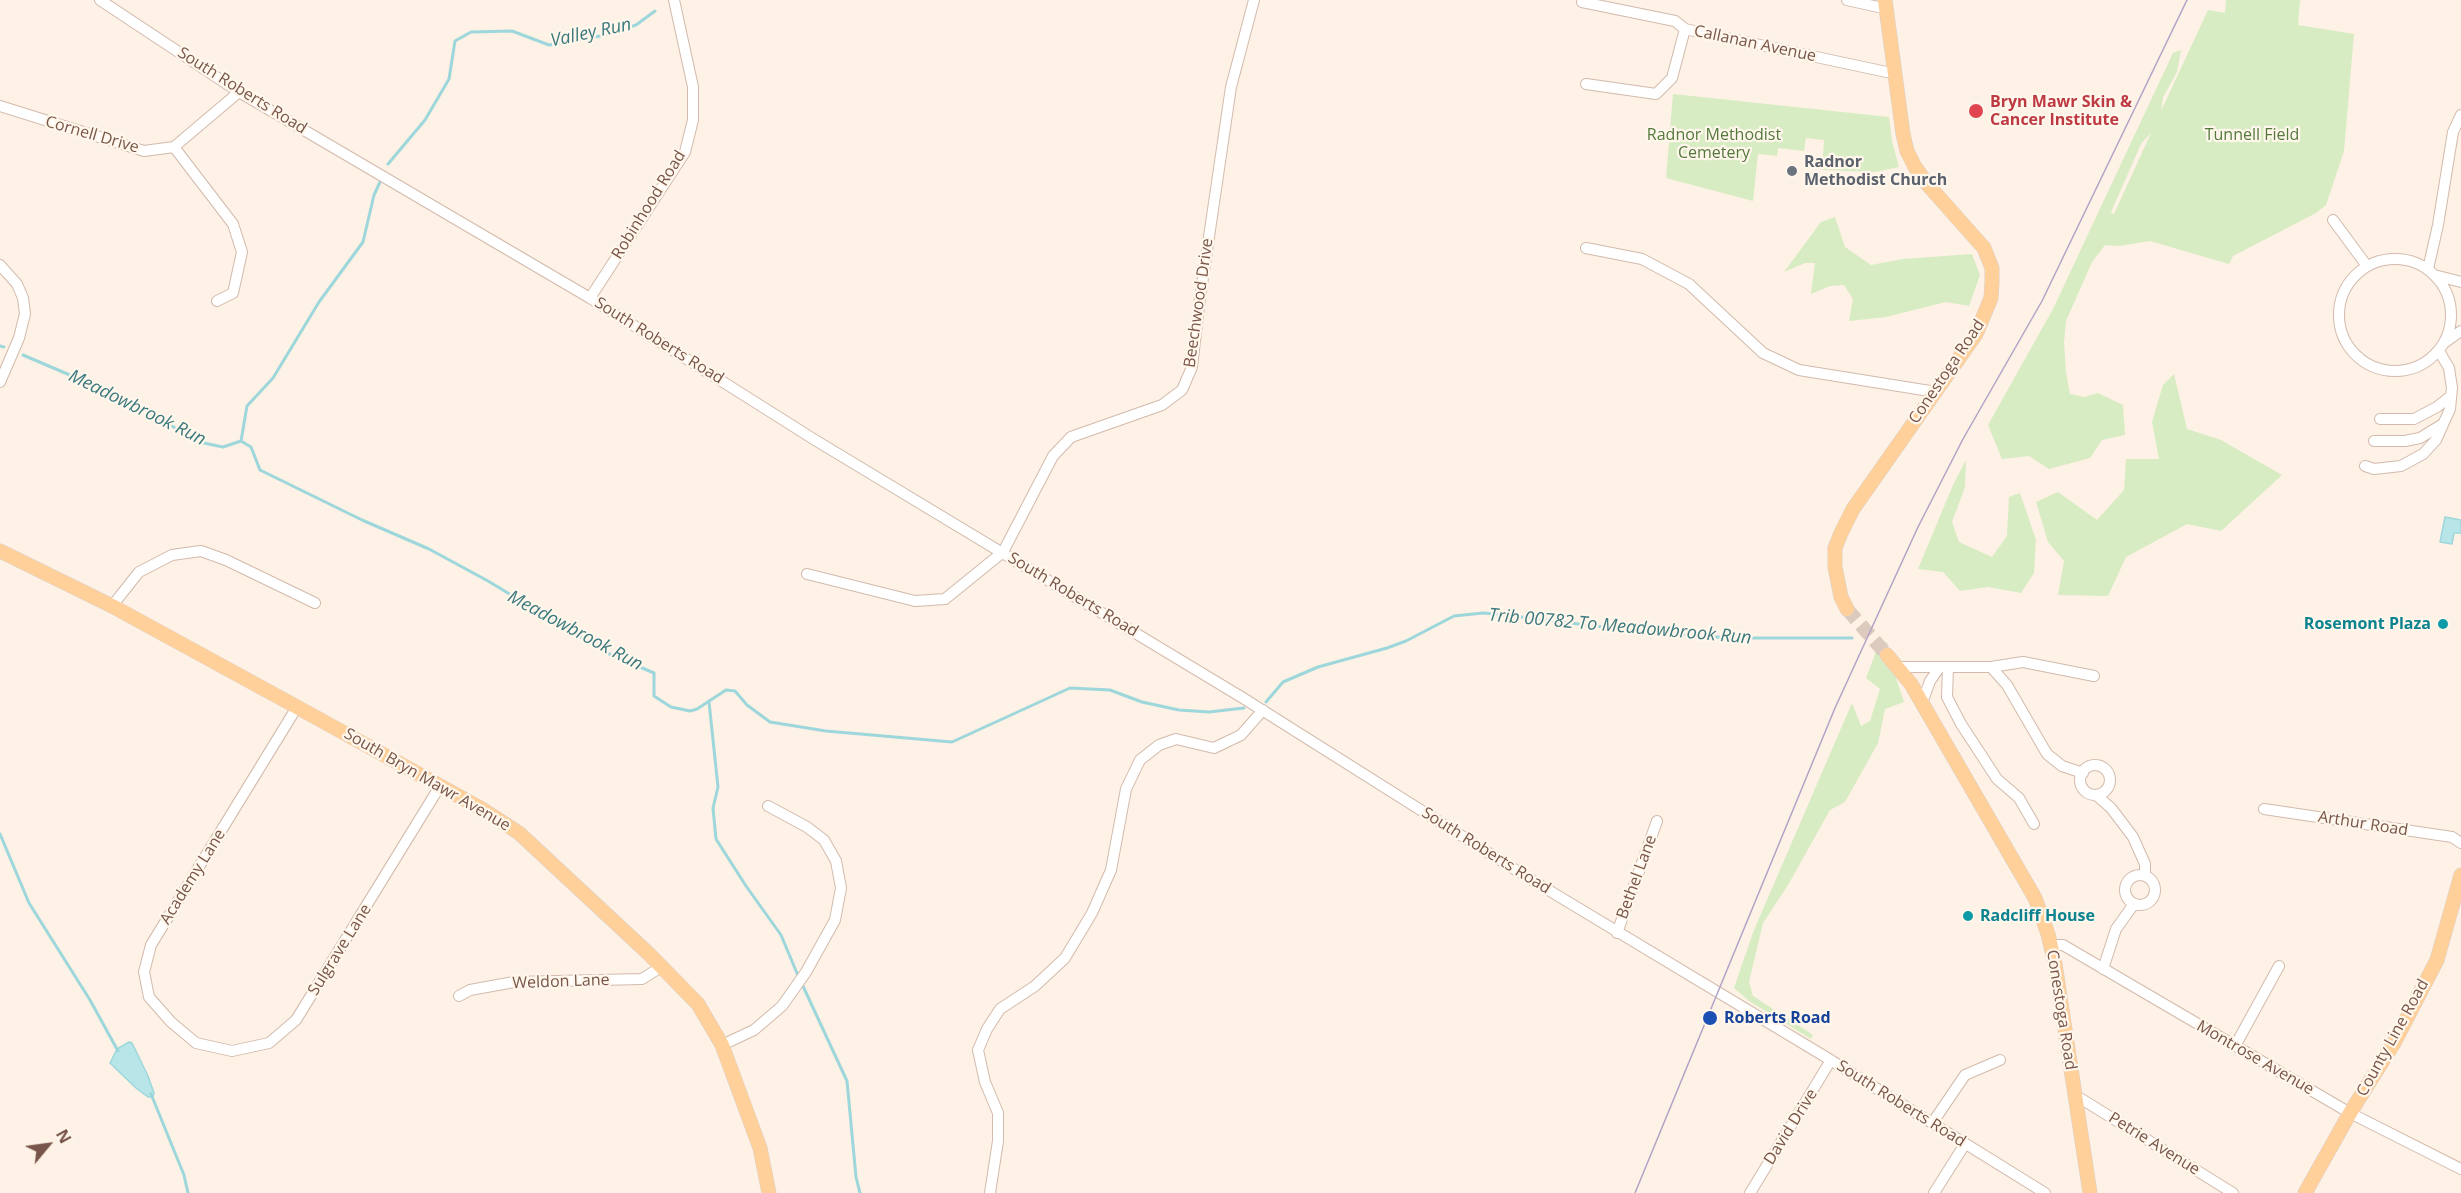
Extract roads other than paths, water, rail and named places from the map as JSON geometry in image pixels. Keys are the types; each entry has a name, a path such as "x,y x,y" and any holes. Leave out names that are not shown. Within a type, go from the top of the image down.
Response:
{"main road":[{"name":"Conestoga Road","path":"1847,609 1841,597 1834,567 1835,548 1838,541 1853,509 1976,334 1991,297 1992,268 1983,248 1970,230 1928,185 1915,167 1907,150 1902,134 1886,4"},
{"name":"South Bryn Mawr Avenue","path":"0,551 112,606 440,786 519,833 698,1004 722,1045 760,1148 770,1193"},
{"name":"Conestoga Road","path":"1887,655 1922,703 2027,881 2039,907 2051,945 2090,1193"},
{"name":"County Line Road","path":"2305,1193 2350,1113 2394,1043 2437,960 2461,875"}],"street":[{"name":"South Roberts Road","path":"100,0 239,92 590,298 815,440 1263,710 1617,933 1831,1060 2045,1193"},
{"name":"Robinhood Road","path":"590,298 685,152 693,120 693,87 674,0"},
{"name":"Beechwood Drive","path":"1003,552 1053,456 1071,437 1162,405 1182,390 1192,367 1206,250 1231,87 1254,0"},
{"path":"1847,0 1886,4"},
{"path":"1582,2 1675,21 1685,29"},
{"name":"Callanan Avenue","path":"1586,84 1656,94 1672,78 1685,29 1896,74"},
{"path":"217,301 233,292 242,252 233,224 174,147 239,92"},
{"name":"Cornell Drive","path":"0,106 144,151 174,147"},
{"path":"2431,272 2453,132 2461,115"},
{"path":"2333,220 2367,266"},
{"path":"1586,248 1642,260 1689,284 1763,353 1799,370 1936,392"},
{"path":"2461,282 2431,272 2414,262 2398,259 2382,260 2367,266 2352,278 2342,295 2338,315 2342,334 2352,352 2367,364 2385,371 2405,371 2424,364 2461,331"},
{"path":"0,265 17,284 23,298 25,314 19,338 0,382"},
{"path":"2365,466 2374,469 2387,468 2411,462 2423,454 2436,440 2451,409 2449,368 2441,347 2450,329 2450,307 2444,286 2431,272"},
{"path":"2380,419 2414,419 2438,407 2451,396"},
{"path":"2374,441 2406,441 2420,438 2434,432 2445,422"},
{"path":"112,606 139,572 172,555 201,551 226,560 315,603"},
{"path":"807,574 915,601 945,598 1003,552"},
{"path":"1898,668 1991,666 2022,662 2094,676"},
{"path":"1991,666 2007,685 2047,754 2062,766 2083,773"},
{"path":"1922,703 1929,681 1943,668"},
{"path":"1943,668 1947,697 1961,724 1997,779 2019,798 2034,824"},
{"name":"Academy Lane","path":"196,1042 171,1022 149,997 144,972 151,945 297,707"},
{"path":"990,1193 998,1141 998,1113 986,1082 978,1050 987,1029 1000,1009 1035,986 1065,958 1092,913 1112,870 1126,789 1140,760 1160,746 1176,739 1214,748 1241,735 1263,710"},
{"path":"2088,766 2100,766 2109,774 2110,779 2106,790 2096,795 2090,795 2081,787 2080,781 2088,766"},
{"name":"Sulgrave Lane","path":"196,1042 232,1051 269,1044 297,1020 440,786"},
{"path":"2096,795 2111,808 2133,837 2145,864 2145,876 2153,884 2154,895 2146,903 2134,904 2116,929 2103,969"},
{"path":"722,1045 754,1030 782,1006 806,972 835,920 841,888 836,861 824,840 807,827 768,806"},
{"name":"Arthur Road","path":"2264,808 2452,837 2461,843"},
{"name":"Bethel Lane","path":"1617,933 1657,821"},
{"path":"2134,904 2126,896 2126,884 2133,876 2145,876"},
{"name":"Montrose Avenue","path":"2051,945 2063,945 2350,1113 2461,1169"},
{"path":"2235,1046 2279,966"},
{"name":"Weldon Lane","path":"459,996 470,990 514,982 642,980 661,967"},
{"name":"David Drive","path":"1750,1193 1831,1060"},
{"path":"1933,1122 1965,1075 2000,1060"},
{"name":"Petrie Avenue","path":"2075,1095 2233,1193"},
{"path":"1934,1193 1965,1144"}],"water":[{"path":"2445,517 2461,520 2461,533 2454,533 2452,544 2440,542"},
{"path":"129,1042 132,1043 148,1076 154,1093 153,1097 148,1097 136,1088 110,1063 117,1049"}],"waterway":[{"name":"Valley Run","path":"388,164 425,120 449,79 455,41 471,32 512,31 549,45 600,36 636,25 655,11"},
{"name":"Valley Run","path":"241,441 247,406 273,378 319,302 363,242 374,195 380,182"},
{"name":"Meadowbrook Run","path":"0,346 4,347"},
{"name":"Meadowbrook Run","path":"23,355 126,399 199,442 223,447 241,441 251,447 260,470 362,520 429,549 488,581 607,653 654,673 654,696 671,707 690,711 726,690 735,691 747,705 770,722 826,731 952,742 1070,688 1110,690 1142,702 1179,710 1209,712 1244,708"},
{"name":"Trib 00782 To Meadowbrook Run","path":"1266,702 1283,682 1318,667 1406,641 1454,616 1483,613 1628,630 1729,638 1852,638"},
{"name":"Meadowbrook Run","path":"709,702 718,787 713,808 716,839 781,935 799,978"},
{"path":"0,834 29,903 90,1000 118,1051"},
{"name":"Meadowbrook Run","path":"802,984 847,1081 856,1177 860,1193"},
{"path":"151,1094 184,1175 188,1193"}],"tunnel":[{"path":"1847,609 1887,655"}],"tram line":[{"path":"1635,1193 1835,708 1918,527 1963,439 2042,301 2187,0"}],"place":[{"name":"Bryn Mawr Skin & Cancer Institute","path":"1976,111"},
{"name":"Radnor Methodist Church","path":"1792,171"},
{"name":"Rosemont Plaza","path":"2443,624"},
{"name":"Radcliff House","path":"1968,916"},
{"name":"Roberts Road","path":"1710,1018"}],"park label":[{"name":"Tunnell Field","path":"2252,135"},
{"name":"Radnor Methodist Cemetery","path":"1714,144"}]}
